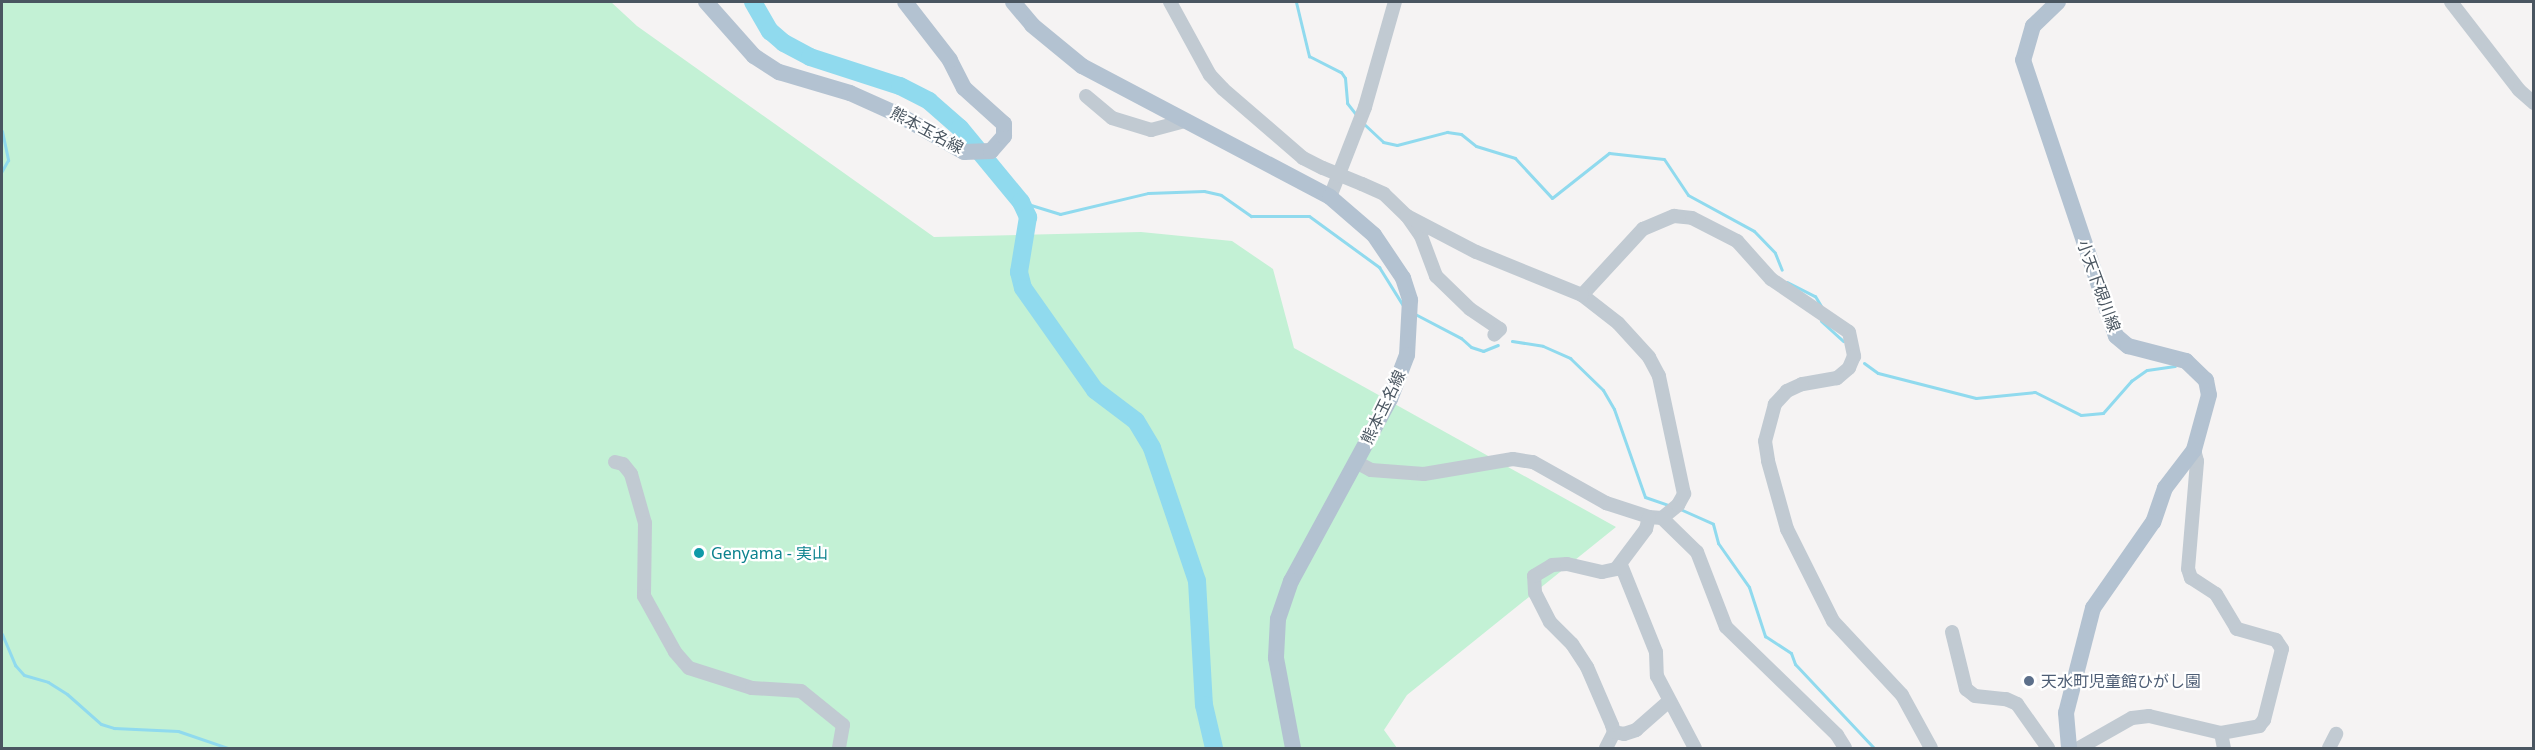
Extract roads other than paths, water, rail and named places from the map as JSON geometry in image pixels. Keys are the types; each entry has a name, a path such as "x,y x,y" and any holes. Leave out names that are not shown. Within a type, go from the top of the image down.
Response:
{"main road":[{"name":"熊本玉名線","path":"706,2 754,56 779,72 850,93 979,153 999,146 1004,136 1004,123 964,88 950,60 905,2"},
{"name":"熊本玉名線","path":"1013,2 1032,26 1082,66 1330,197 1374,235 1391,256 1410,300 1407,355 1390,399 1291,581 1278,618 1276,658 1293,748"},
{"name":"小天下硯川線","path":"2058,2 2032,26 2023,60 2116,336 2128,346 2186,361 2206,380 2209,395 2194,450 2165,488 2153,522 2092,608 2066,713 2068,748"}],"street":[{"path":"1170,2 1210,75 1223,89 1303,158 1384,194 1407,216 1421,236 1436,276 1470,309 1500,329 1494,335"},
{"path":"1330,197 1365,107 1395,2"},
{"path":"2451,2 2519,90 2534,103"},
{"path":"1086,96 1112,118 1151,130 1184,121"},
{"path":"1407,216 1476,252 1582,295 1618,323 1648,357 1659,375 1684,484 1665,513 1646,529 1621,565 1606,572 1567,564 1552,565 1538,570 1533,584 1550,622 1572,644 1587,667 1614,732 1606,748"},
{"path":"1582,295 1643,229 1674,216 1692,218 1737,241 1771,279 1849,332 1854,356 1849,368 1837,378 1802,384 1786,391 1775,404 1765,441 1768,461 1787,529 1833,621 1902,695 1931,748"},
{"path":"2079,748 2119,724 2140,717 2221,734 2253,728 2264,720 2282,649 2276,640 2237,629 2216,594 2191,578 2188,569 2197,461 2194,450"},
{"path":"1356,462 1371,470 1424,474 1513,459 1533,462 1606,503 1665,513 1697,552 1726,627 1837,735 1845,748"},
{"path":"615,462 631,474 645,523 644,596 675,652 689,668 741,684 781,692 801,692 843,725 839,748"},
{"path":"1621,565 1656,652 1657,676 1695,748"},
{"path":"1952,632 1966,689 1975,696 2006,699 2017,704 2048,748"},
{"path":"1614,732 1624,734 1636,730 1669,701"},
{"path":"2221,734 2224,748"},
{"path":"2329,748 2336,734"}],"waterway":[{"path":"753,2 770,31 784,43 810,57 900,86 929,101 960,128 1021,202 1028,217 1019,272 1023,288 1095,390 1136,421 1152,448 1197,581 1204,705 1214,748"},
{"path":"1296,2 1309,56 1341,72 1345,78 1347,103 1358,117"},
{"path":"1364,124 1383,142 1397,145 1447,132 1461,134 1476,146 1515,158 1552,198 1609,153 1664,159 1688,195 1754,231 1775,253 1782,270"},
{"path":"2,131 8,160 2,171"},
{"path":"1021,202 1060,214 1148,193 1204,191 1221,195 1251,216 1309,216 1379,267 1404,307"},
{"path":"1787,282 1815,296 1821,306"},
{"path":"1415,314 1461,338 1471,347 1483,351 1498,345"},
{"path":"1821,321 1843,341"},
{"path":"1512,341 1543,346 1570,358 1603,390 1614,409 1645,497 1671,506"},
{"path":"1864,363 1878,373 1976,398 2035,392 2081,415 2103,413 2131,381 2147,370 2175,366"},
{"path":"1680,509 1713,524 1718,543 1749,587 1765,636 1791,653 1795,664 1874,748"},
{"path":"2,634 15,665 24,675 48,682 67,694 101,724 114,728 178,731 228,748"}],"place":[{"name":"Genyama - 実山","path":"699,553"},
{"name":"天水町児童館ひがし園","path":"2029,681"}]}
